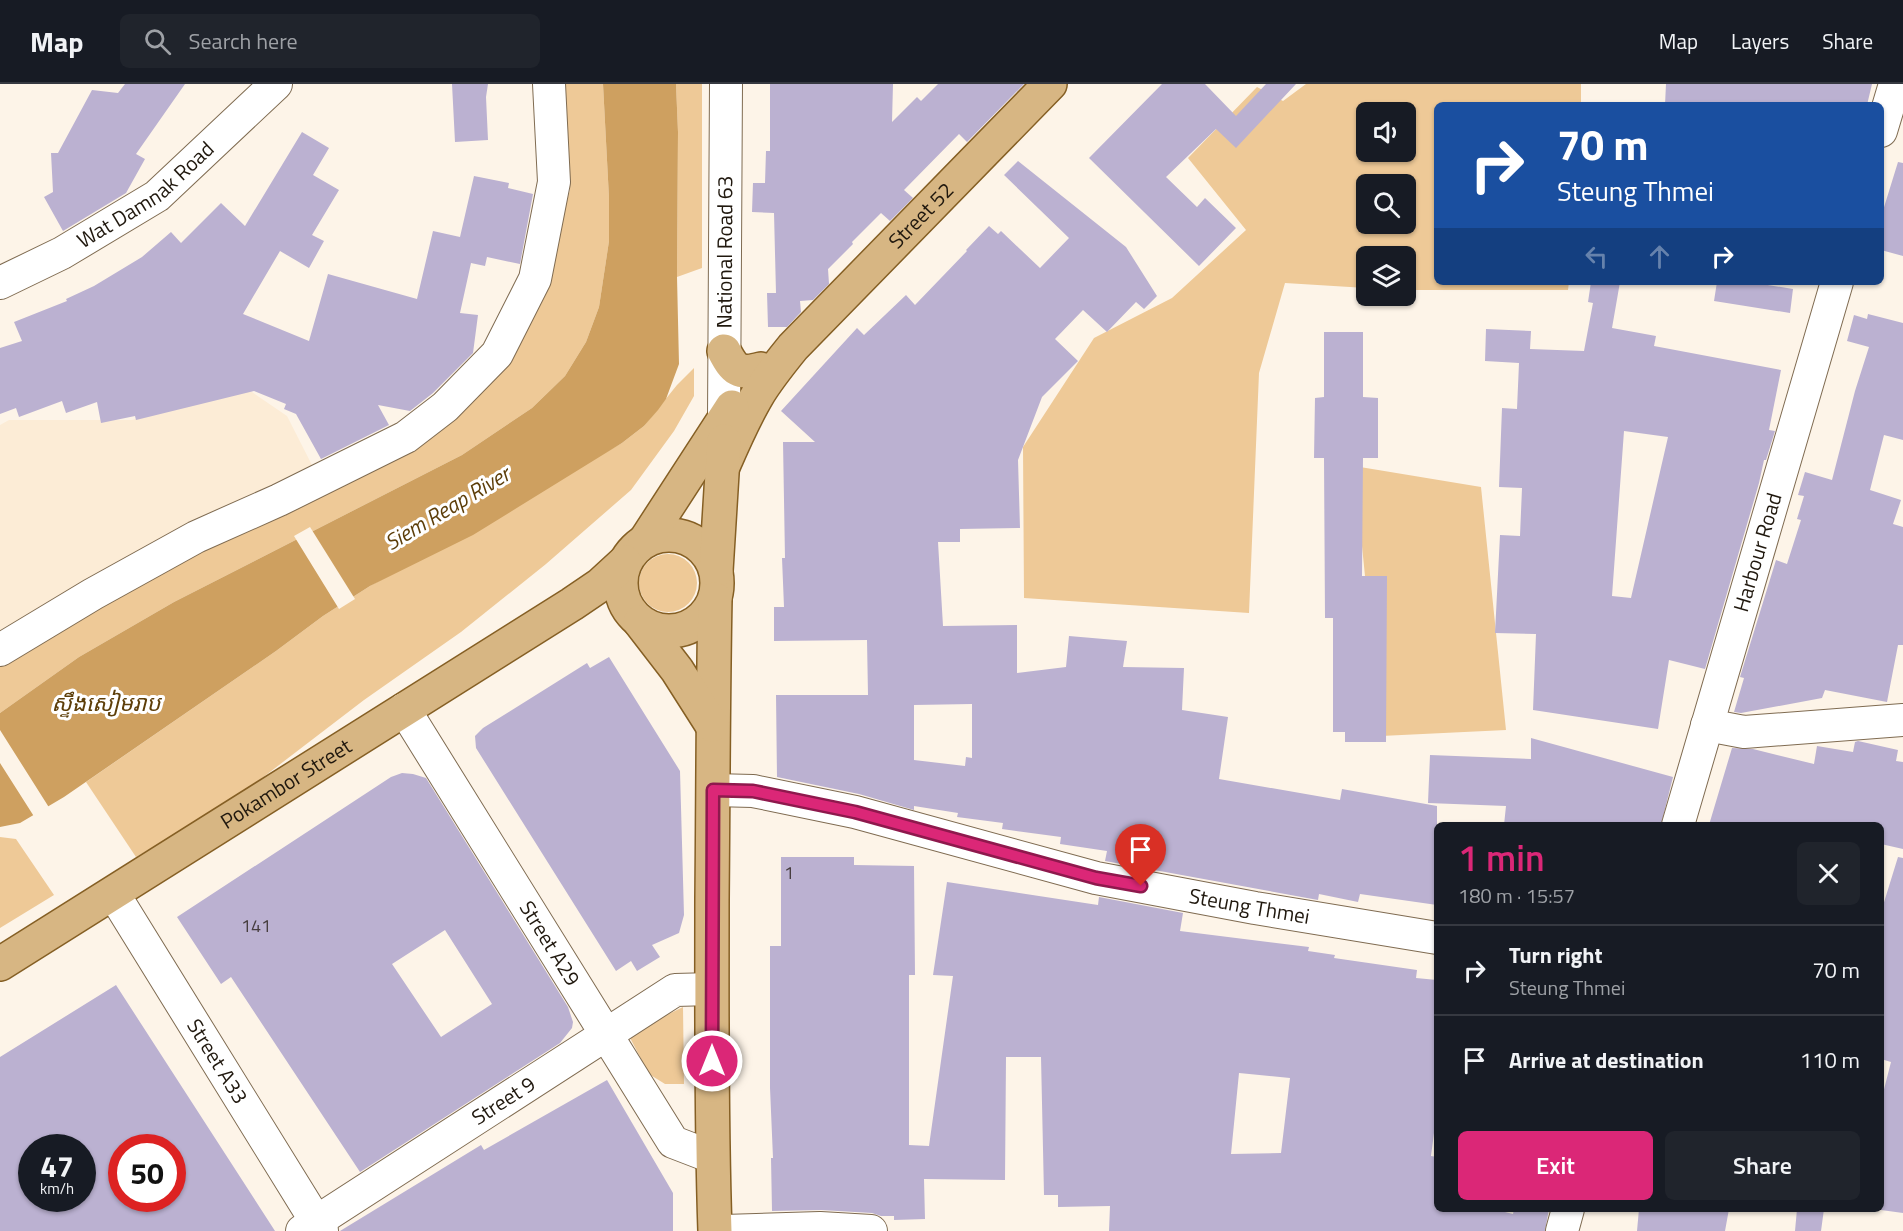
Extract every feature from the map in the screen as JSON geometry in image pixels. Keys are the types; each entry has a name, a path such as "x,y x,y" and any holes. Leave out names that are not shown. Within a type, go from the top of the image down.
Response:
{"main road":[{"name":"Street 52","path":"724,464 756,396 793,347 1050,84"},
{"name":"Street 52","path":"724,418 743,389 761,369 793,347"},
{"path":"724,351 731,365 737,369 751,372 761,369"},
{"path":"712,725 677,670 625,604 621,590 621,576 724,418"},
{"name":"National Road 63","path":"715,1231 712,1156 712,725 715,585 724,464 724,418"},
{"path":"572,604 591,604 637,619 656,629 674,631 690,627 704,616 715,585 710,558 700,546 688,538 674,535 659,536 635,552"},
{"name":"Pokambor Street","path":"0,964 572,604 600,585 635,552"}],"street":[{"name":"Wat Damnak Road","path":"0,284 62,253 157,196 276,84"},
{"path":"0,650 93,594 196,537 279,500 406,437 446,407 497,354 536,279 554,182 549,84"},
{"name":"National Road 63","path":"724,418 726,84"},
{"path":"1884,124 1896,95"},
{"name":"Harbour Road","path":"1679,822 1836,285"},
{"name":"Street A29","path":"404,709 673,1142 712,1156"},
{"path":"1707,725 1744,732 1903,720"},
{"name":"Steung Thmei","path":"713,790 753,791 855,812 1096,878 1255,908 1434,938"},
{"name":"Street A33","path":"113,892 313,1228"},
{"name":"Street 9","path":"313,1228 675,990 712,989"},
{"path":"1562,1231 1567,1212"},
{"path":"724,1231 820,1228 872,1231"}],"shaded area":[{"path":"560,84 603,84 609,198 609,241 599,307 586,342 565,376 532,408 462,455 174,602 79,657 0,713 0,660 442,421 546,276 570,190"},
{"path":"676,84 702,84 702,268 677,277 678,132"},
{"path":"1306,84 1581,84 1581,102 1434,102 1434,285 1569,285 1568,290 1416,290 1416,246 1356,246 1356,287 1285,283 1259,373 1249,613 1024,598 1023,447 1094,338 1172,298 1246,230 1188,158 1257,87 1283,101"},
{"path":"694,368 694,396 674,431 631,490 546,564 461,632 364,700 232,801 136,857 86,782 323,616 370,586 622,443 644,426"},
{"path":"246,388 287,416 315,471 0,657 0,425 9,420 132,420"},
{"path":"1354,466 1481,487 1506,730 1381,736"},
{"path":"662,554 674,554 689,562 697,577 697,589 689,604 674,612 662,612 647,604 639,589 639,577 647,562"},
{"path":"0,837 16,839 54,895 0,928"},
{"path":"683,1007 684,1084 665,1084 649,1074 628,1034"}],"water":[{"name":"ស្ទឹងសៀមរាប","path":"603,84 676,84 679,364 666,399 658,410 644,426 622,443 473,535 370,586 323,616 64,797 20,823 0,827 0,713 79,657 174,602 462,455 532,408 565,376 586,342 599,307 609,241"}],"pier":[{"path":"310,527 355,599 339,609 294,536"},
{"path":"0,730 50,809 35,818 0,763"}],"building":[{"path":"125,84 185,84 136,154 145,159 126,193 63,231 44,197 53,192 51,153 58,153 92,90 118,93"},
{"path":"452,84 488,84 486,97 488,140 455,142"},
{"path":"770,84 893,84 892,122 917,97 921,101 938,84 1024,84 967,142 959,134 904,190 913,198 890,221 881,213 852,242 853,244 828,269 829,284 813,300 800,301 801,312 787,327 768,327 767,293 776,293 774,213 752,212 753,183 765,183 766,151 770,151"},
{"path":"1162,84 1205,84 1236,116 1266,84 1296,84 1236,148 1216,129 1166,177 1197,207 1205,198 1236,228 1199,266 1089,158"},
{"path":"1666,84 1872,84 1868,102 1665,102"},
{"path":"302,132 329,148 313,175 339,190 312,235 324,241 309,268 280,251 243,314 309,341 328,274 417,299 433,231 460,237 474,176 509,183 508,188 533,194 520,264 487,257 485,266 471,263 460,313 478,315 473,353 433,393 410,411 378,405 389,425 321,459 296,414 284,409 286,404 254,391 136,420 135,416 101,423 97,402 66,413 62,401 19,417 16,408 0,414 0,348 22,341 14,322 67,301 66,299 94,286 142,257 171,232 181,243 221,203 245,226"},
{"path":"1018,161 1126,247 1157,296 1144,309 1136,302 1107,332 1083,310 1055,339 1078,361 1042,397 1018,460 1020,528 960,529 960,542 938,542 943,626 1017,625 1017,673 1066,667 1069,636 1127,641 1123,667 1184,668 1182,710 1228,717 1219,779 1340,800 1342,789 1437,806 1437,822 1434,822 1434,905 1360,894 1358,902 1319,894 1318,900 1105,861 1107,851 1060,844 1061,837 1002,829 1003,823 957,817 958,813 914,806 914,810 859,794 777,777 776,695 868,695 867,640 774,641 774,607 784,607 783,442 815,442 781,411 857,328 864,335 906,295 915,305 989,226 998,234 1001,231 1040,268 1069,238 1004,175","holes":["972,704 972,758 966,757 965,766 914,760 914,705"]},
{"path":"1898,162 1903,163 1903,256 1884,251 1884,207"},
{"path":"1591,285 1619,285 1612,328 1656,336 1654,346 1781,370 1769,430 1775,431 1766,460 1764,460 1705,669 1669,660 1658,729 1533,710 1536,634 1495,633 1500,535 1520,536 1522,488 1499,487 1502,408 1517,409 1519,363 1485,361 1486,329 1531,331 1530,349 1584,351 1593,303 1588,302","holes":["1624,431 1668,437 1631,598 1612,596"]},
{"path":"1717,285 1768,285 1793,289 1790,313 1714,301"},
{"path":"1868,314 1903,323 1903,440 1884,435 1870,490 1901,500 1893,524 1903,527 1903,645 1898,645 1887,702 1825,690 1822,698 1741,713 1734,712 1744,678 1740,677 1776,560 1787,564 1801,520 1797,519 1804,496 1798,495 1805,472 1832,480 1869,347 1847,341 1854,315 1867,319"},
{"path":"1324,332 1363,332 1363,397 1378,398 1378,458 1363,458 1362,576 1387,576 1386,742 1345,742 1345,732 1333,732 1333,618 1325,618 1324,458 1314,458 1315,398 1324,397"},
{"path":"609,657 680,771 684,915 679,933 652,945 660,957 637,971 631,961 616,971 476,748 475,736 483,728 587,663 590,668"},
{"path":"1531,738 1673,777 1662,822 1504,822 1506,806 1428,803 1430,755 1531,759"},
{"path":"1855,742 1898,750 1896,761 1903,762 1903,849 1884,845 1884,822 1710,822 1732,748 1753,749 1814,764 1817,746 1853,752"},
{"path":"402,773 426,778 568,1007 573,1022 572,1028 560,1043 360,1172 231,977 221,984 177,917 391,777","holes":["445,930 492,1004 441,1037 392,964"]},
{"path":"781,857 854,857 854,865 914,866 915,975 909,975 909,1145 929,1146 953,976 933,975 947,882 1098,905 1099,897 1183,913 1180,931 1309,947 1308,951 1335,955 1334,958 1417,970 1416,978 1434,980 1434,1133 1431,1156 1434,1156 1434,1212 1513,1214 1513,1212 1548,1212 1545,1231 1109,1231 1110,1206 1058,1207 1058,1195 1044,1195 1041,1057 1006,1057 1005,1180 924,1179 925,1219 894,1220 894,1216 821,1210 772,1211 770,946 781,946","holes":["1239,1073 1290,1078 1281,1153 1231,1154"]},
{"path":"1898,857 1903,858 1903,1213 1884,1210 1884,1089 1891,1062 1884,1060 1884,902"},
{"path":"116,985 275,1231 0,1231 0,1057"},
{"path":"607,1080 673,1193 673,1231 340,1231 481,1145 484,1150"},
{"path":"1639,1212 1728,1212 1725,1231 1637,1231"},
{"path":"1797,1212 1824,1212 1821,1231 1795,1231"}],"route":[{"path":"712,1061 713,790 753,791 855,812 1096,878 1141,886"}],"water label":[{"name":"Siem Reap River","path":"447,508"}]}
